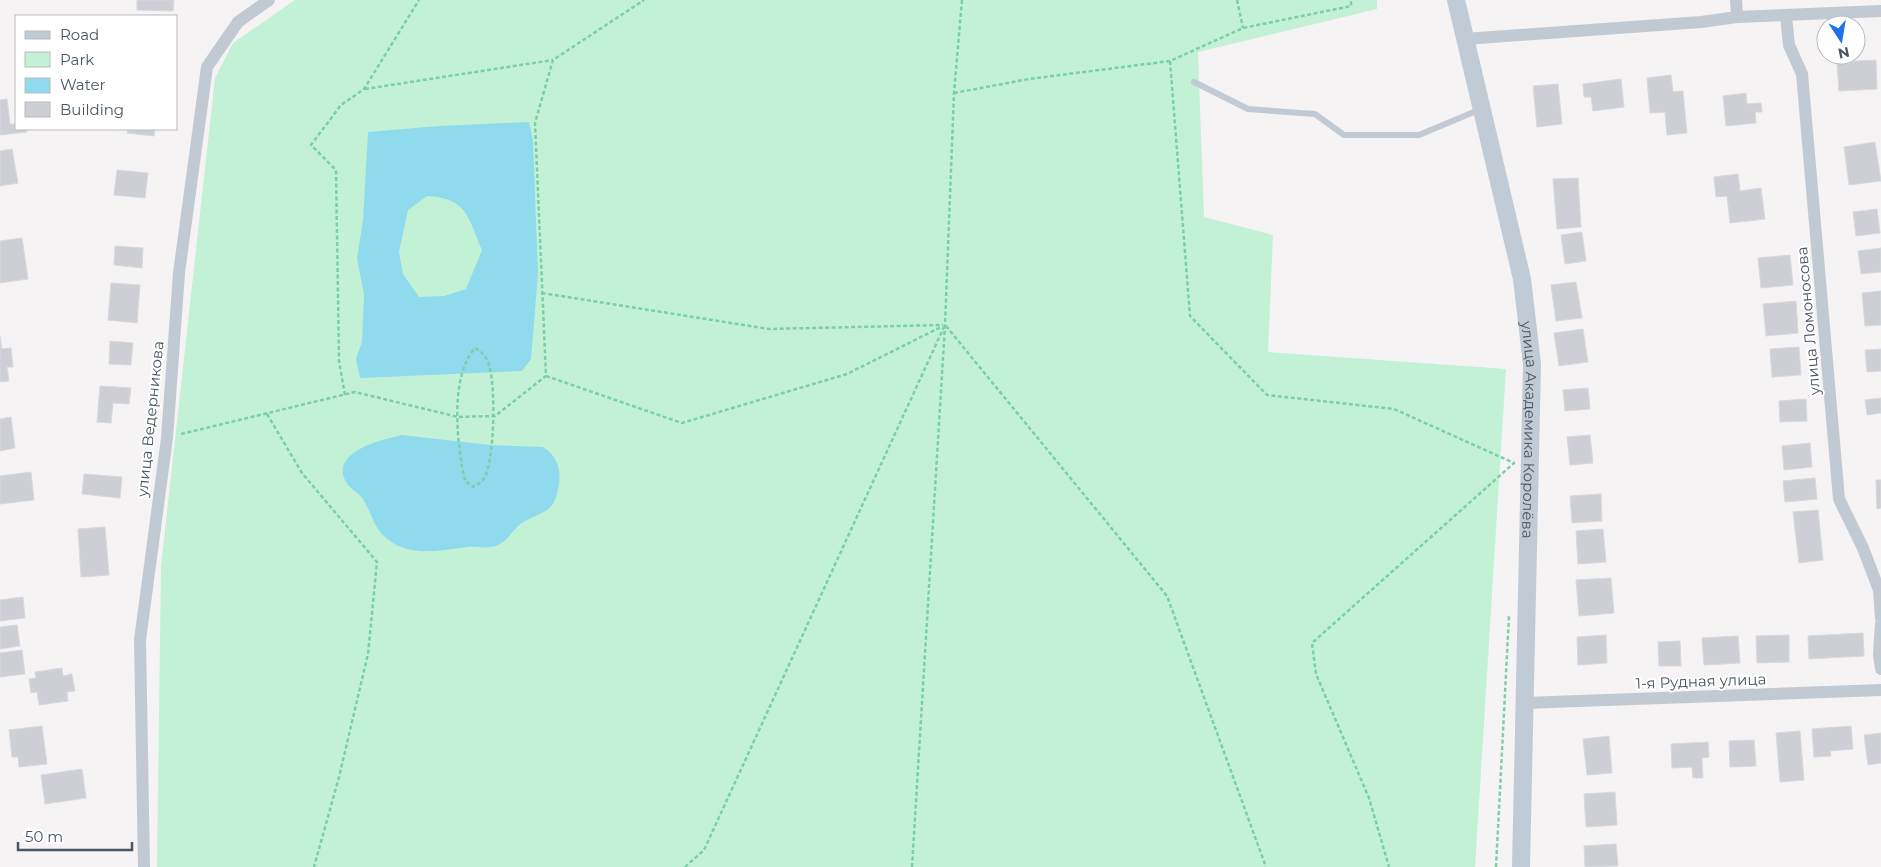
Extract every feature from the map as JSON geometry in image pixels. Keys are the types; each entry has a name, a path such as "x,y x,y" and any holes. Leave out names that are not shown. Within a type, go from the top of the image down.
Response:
{"street":[{"name":"улица Ведерникова","path":"144,867 140,640 167,438 179,273 207,67 238,22 269,0"},
{"name":"улица Академика Королёва","path":"1456,0 1522,279 1532,364 1523,703 1521,867"},
{"path":"1736,0 1737,18"},
{"path":"1465,39 1737,18 1881,10"},
{"name":"улица Ломоносова","path":"1786,16 1789,45 1802,74 1840,499 1863,548 1879,590 1881,618"},
{"path":"1881,624 1879,654 1881,669"},
{"name":"1-я Рудная улица","path":"1523,703 1881,690"}],"lane":[{"path":"1194,82 1248,109 1315,114 1344,135 1419,135 1482,109"}],"path":[{"path":"346,395 339,361 336,170 311,144 341,105 364,89 419,0"},
{"path":"364,89 553,60 644,0"},
{"path":"912,867 945,325 954,93 962,0"},
{"path":"1237,0 1243,28"},
{"path":"954,93 1029,78 1170,61 1243,28 1351,6 1351,0"},
{"path":"546,376 534,123 553,60"},
{"path":"1170,61 1190,316 1267,394 1394,409 1514,463"},
{"path":"542,293 769,330 945,325"},
{"path":"546,376 682,423 848,374 945,325"},
{"path":"685,867 704,850 945,325"},
{"path":"945,325 1167,596 1266,867"},
{"path":"475,348 483,353 490,366 495,416 489,457 483,480 473,487 464,481 460,459 458,417 459,390 468,356 475,348"},
{"path":"167,438 355,392 458,417 495,416 546,376"},
{"path":"268,414 302,473 378,562 368,654 339,777 314,867"},
{"path":"1513,473 1514,454"},
{"path":"1389,867 1369,798 1316,674 1312,643 1514,463"},
{"path":"1496,867 1509,612"}],"green space":[{"path":"295,0 1377,0 1377,9 1198,52 1204,217 1273,235 1268,352 1506,369 1475,867 157,867 161,566 215,78 233,43"}],"water":[{"path":"529,122 533,141 538,273 531,359 522,371 360,378 356,359 362,342 364,294 357,259 363,220 368,132 439,126","holes":["427,196 451,201 465,212 482,250 466,289 444,296 419,297 403,274 399,252 408,210"]},
{"path":"402,435 490,445 543,447 554,457 559,469 559,483 554,503 546,510 522,523 496,546 433,551 411,550 400,547 390,541 378,529 363,499 345,480 343,470 345,461 362,448 372,443"}],"building":[{"path":"137,0 174,0 173,11 137,10"},
{"path":"1876,60 1877,89 1839,91 1837,65 1866,65 1866,61"},
{"path":"1671,75 1673,92 1683,91 1687,133 1667,135 1665,112 1650,113 1647,78"},
{"path":"1621,79 1624,107 1593,111 1591,97 1584,97 1583,84"},
{"path":"1558,84 1562,124 1537,127 1533,86"},
{"path":"1746,93 1747,104 1761,103 1762,112 1755,112 1756,123 1726,126 1723,96"},
{"path":"7,99 10,124 15,124 15,130 26,130 27,132 0,135 0,100"},
{"path":"128,130 155,130 154,136 127,133"},
{"path":"1875,142 1881,181 1849,185 1844,147"},
{"path":"12,149 18,183 0,186 0,151"},
{"path":"117,170 148,173 145,198 114,195"},
{"path":"1738,174 1740,191 1761,188 1765,219 1730,223 1727,196 1716,197 1714,177"},
{"path":"1578,178 1581,227 1557,229 1553,179"},
{"path":"1877,209 1880,233 1856,236 1853,212"},
{"path":"1582,232 1586,261 1565,264 1561,235"},
{"path":"22,238 28,279 0,283 0,241"},
{"path":"115,246 143,248 142,268 114,265"},
{"path":"1881,248 1881,272 1861,274 1858,251"},
{"path":"1790,255 1793,285 1761,288 1758,258"},
{"path":"1576,282 1582,318 1556,321 1551,285"},
{"path":"111,283 140,285 137,323 108,320"},
{"path":"1881,291 1881,325 1865,326 1862,293"},
{"path":"1796,301 1798,333 1766,336 1763,304"},
{"path":"1583,329 1588,362 1559,366 1554,333"},
{"path":"0,336 2,349 11,348 13,367 7,367 9,381 0,382"},
{"path":"110,341 133,343 131,365 109,364"},
{"path":"1799,347 1801,375 1772,377 1770,349"},
{"path":"1881,349 1881,371 1867,372 1865,350"},
{"path":"100,386 131,388 129,404 113,403 111,423 97,422"},
{"path":"1588,388 1590,409 1565,411 1563,390"},
{"path":"1881,398 1881,413 1867,415 1865,400"},
{"path":"1806,399 1807,421 1780,422 1779,401"},
{"path":"11,417 15,448 0,451 0,419"},
{"path":"1590,435 1593,463 1570,465 1567,437"},
{"path":"1810,443 1812,467 1784,470 1782,446"},
{"path":"31,472 34,500 0,504 0,476"},
{"path":"84,474 122,477 120,498 82,494"},
{"path":"1815,478 1817,499 1785,502 1783,481"},
{"path":"1876,480 1881,480 1881,508 1877,509"},
{"path":"1601,494 1602,521 1572,523 1570,496"},
{"path":"1818,510 1823,560 1799,563 1793,512"},
{"path":"105,527 109,575 81,577 78,529"},
{"path":"1603,529 1606,562 1578,564 1576,531"},
{"path":"1611,578 1614,613 1579,616 1576,580"},
{"path":"23,597 25,618 0,621 0,600"},
{"path":"17,625 20,646 0,649 0,627"},
{"path":"1863,633 1864,656 1809,659 1808,636"},
{"path":"1606,635 1607,663 1578,665 1577,637"},
{"path":"1789,635 1789,662 1757,663 1756,636"},
{"path":"1738,636 1740,663 1704,665 1702,638"},
{"path":"1680,641 1681,666 1659,666 1658,642"},
{"path":"22,650 25,674 0,677 0,653"},
{"path":"62,668 63,676 72,674 75,691 67,692 68,701 39,705 37,692 31,693 29,679 36,678 35,672"},
{"path":"42,726 47,764 19,767 18,757 12,757 9,730"},
{"path":"1851,726 1853,749 1830,751 1831,756 1814,757 1812,729"},
{"path":"1800,731 1804,780 1780,782 1776,733"},
{"path":"1881,733 1881,763 1868,765 1864,735"},
{"path":"1609,736 1612,773 1587,775 1583,739"},
{"path":"1754,740 1756,766 1730,767 1729,741"},
{"path":"1708,742 1709,757 1702,758 1703,778 1693,778 1692,767 1672,768 1671,744"},
{"path":"82,769 86,798 45,804 41,775"},
{"path":"1615,792 1617,825 1586,827 1584,794"},
{"path":"1616,844 1618,866 1585,867 1584,846"}]}
